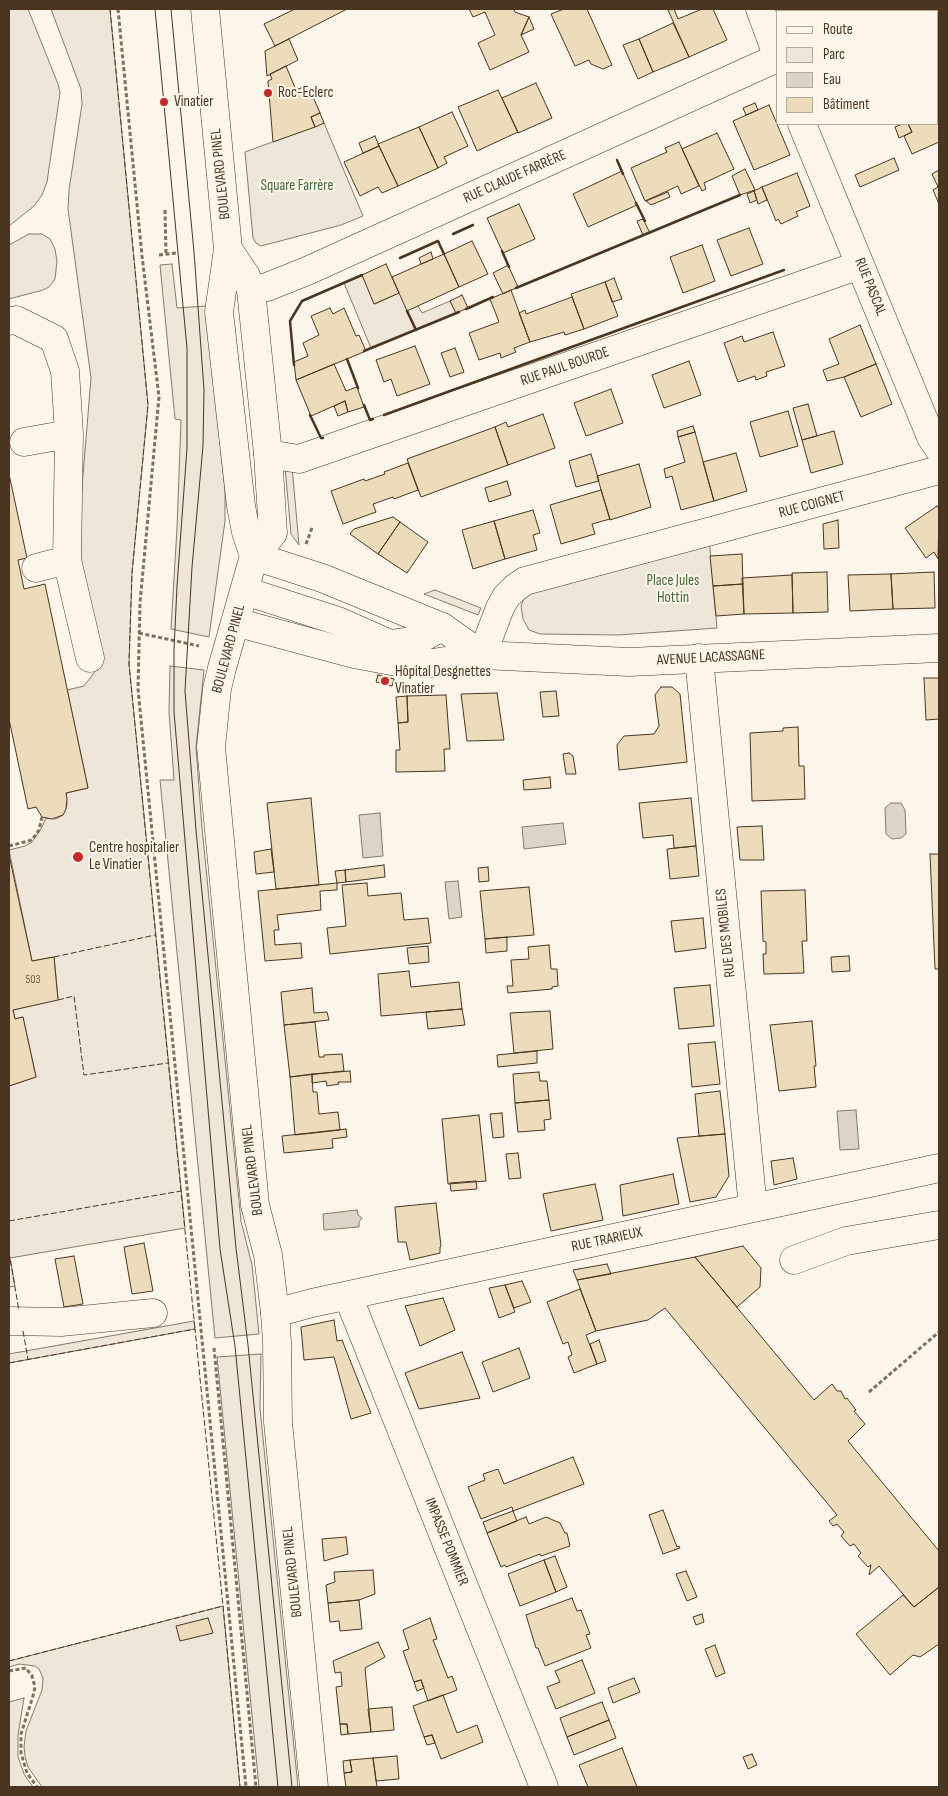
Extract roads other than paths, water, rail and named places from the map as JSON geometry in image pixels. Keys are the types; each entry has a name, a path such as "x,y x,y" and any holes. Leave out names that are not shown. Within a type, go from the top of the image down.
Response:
{"street":[{"name":"BOULEVARD PINEL","path":"205,9 228,249 219,312 241,506 246,532 254,556"},
{"path":"760,9 776,54"},
{"name":"RUE CLAUDE FARRÈRE","path":"251,290 267,287 308,271 776,57"},
{"name":"RUE PASCAL","path":"802,125 932,437 939,449"},
{"name":"BOULEVARD PINEL","path":"228,249 246,276 251,290 268,454 273,533 254,556 219,680 211,747 256,1205 268,1255 275,1313 278,1422 314,1787"},
{"name":"RUE PAUL BOURDE","path":"268,454 300,459 860,265"},
{"path":"9,321 16,320 54,339 65,371 69,434 67,560 90,658"},
{"path":"24,442 69,434"},
{"name":"RUE COIGNET","path":"482,655 506,597 525,581 685,540 939,470"},
{"path":"254,556 322,578 442,627 482,655"},
{"path":"36,568 67,560"},
{"path":"245,591 338,621 390,644 418,640 442,627"},
{"name":"AVENUE LACASSAGNE","path":"235,622 354,654 398,662 433,663 482,655 629,662 939,648"},
{"name":"RUE DES MOBILES","path":"699,658 753,1208"},
{"name":"RUE TRARIEUX","path":"275,1313 939,1168"},
{"path":"794,1260 846,1241 939,1225"},
{"name":"IMPASSE POMMIER","path":"348,1296 544,1787"},
{"path":"9,1321 61,1322 153,1314"}],"water":[{"path":"891,803 901,803 905,810 906,834 901,838 892,839 886,834 885,808"},
{"path":"380,813 383,856 363,858 359,815"},
{"path":"563,823 566,844 524,849 522,827"},
{"path":"458,881 462,917 449,919 445,882"},
{"path":"856,1110 859,1149 840,1150 837,1111"},
{"path":"357,1210 358,1215 362,1218 359,1222 359,1227 324,1230 323,1214"}],"tram line":[{"path":"155,9 187,348 187,448 177,586 174,712 220,1249 235,1346 278,1787"},
{"path":"171,9 194,252 204,390 203,446 192,567 185,691 196,830 236,1248 248,1345 292,1787"}],"place":[{"name":"Roc-Eclerc","path":"268,93"},
{"name":"Vinatier","path":"164,102"},
{"name":"Hôpital Desgnettes Vinatier","path":"385,681"},
{"name":"Centre hospitalier Le Vinatier","path":"78,857"}],"park label":[{"name":"Square Farrère","path":"297,186"},
{"name":"Place Jules Hottin","path":"673,590"}]}
